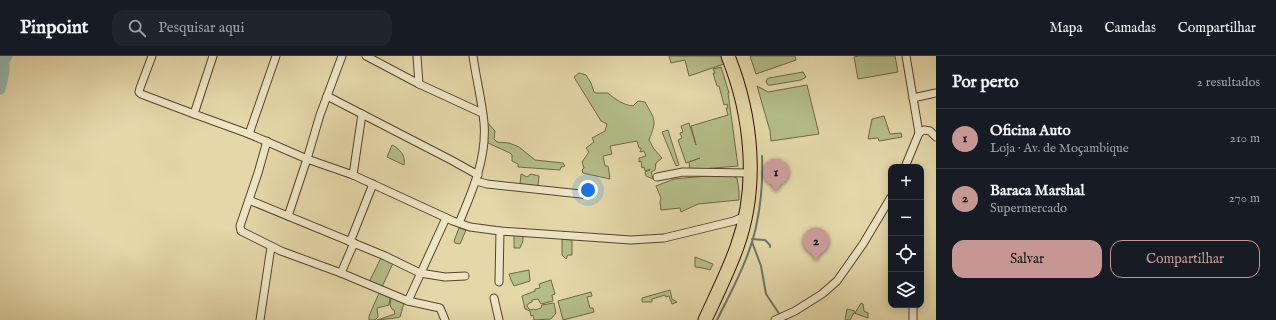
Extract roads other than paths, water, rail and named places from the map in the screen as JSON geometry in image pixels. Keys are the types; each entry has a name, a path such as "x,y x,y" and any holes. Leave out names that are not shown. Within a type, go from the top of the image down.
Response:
{"highway":[{"path":"705,320 725,278 737,246 746,216 749,193 750,140 746,113 728,56"},
{"path":"714,320 733,281 745,248 757,193 758,138 748,88 737,56"}],"street":[{"path":"152,56 140,88 141,94 267,141 307,159 353,175 446,218 470,227 500,231 631,240 664,238 734,221 746,216"},
{"path":"194,114 213,56"},
{"path":"249,134 276,56"},
{"path":"288,216 327,96 342,56"},
{"path":"366,56 419,84 482,113"},
{"path":"417,56 419,84"},
{"path":"459,223 477,178 483,148 484,124 473,56"},
{"path":"906,56 919,133 906,164"},
{"path":"913,98 936,93"},
{"path":"327,96 451,160 488,184 590,195"},
{"path":"353,175 362,114"},
{"path":"919,133 924,130 930,131 936,137"},
{"path":"267,141 240,226 241,231 271,247 341,273 408,301 440,308 445,320"},
{"path":"657,177 683,172 749,173"},
{"path":"341,273 373,184"},
{"path":"249,200 385,256 420,273 445,277 465,276"},
{"path":"775,320 794,311 822,294 837,281 863,244 889,200"},
{"path":"408,301 446,218"},
{"path":"499,282 500,231"},
{"path":"260,320 271,247"},
{"path":"494,298 499,320"},
{"path":"913,308 913,320"}],"waterway":[{"path":"0,89 4,72 4,61 7,56"},
{"path":"717,320 740,274 753,239 758,218 762,183 762,156"},
{"path":"752,239 765,240 770,247"},
{"path":"752,242 761,266 766,294 780,315"}],"place":[{"name":"Oficina Auto","path":"776,192"},
{"name":"Baraca Marshal","path":"816,261"}]}
